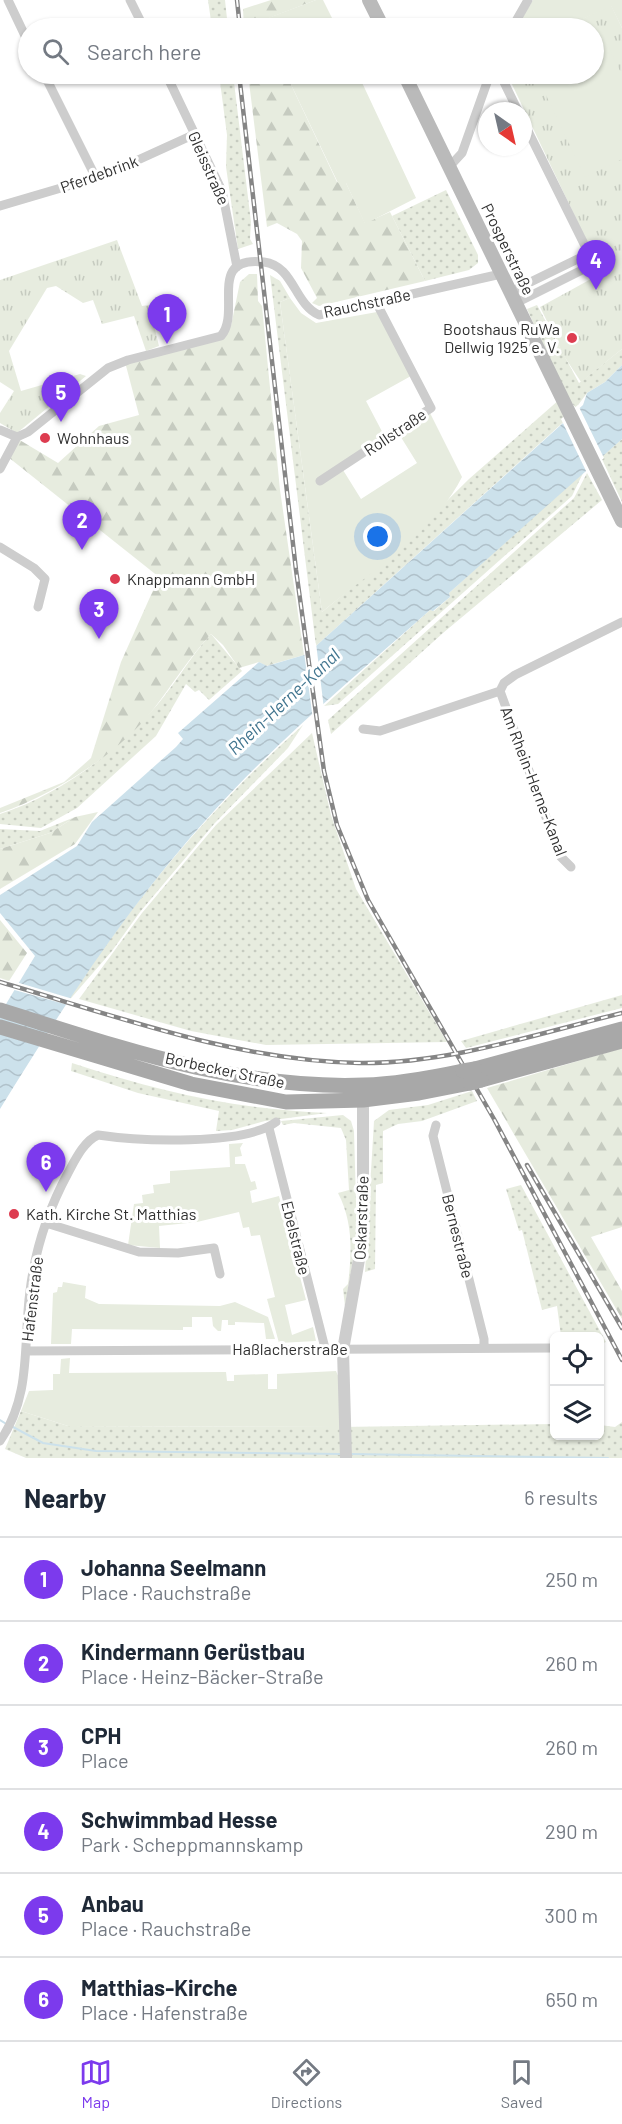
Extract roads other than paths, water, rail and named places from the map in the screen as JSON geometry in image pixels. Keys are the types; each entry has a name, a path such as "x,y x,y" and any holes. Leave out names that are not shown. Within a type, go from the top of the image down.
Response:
{"main road":[{"path":"369,0 378,18"},
{"name":"Prosperstraße","path":"409,84 622,521"},
{"name":"Borbecker Straße","path":"0,1010 84,1037 176,1062 283,1082 363,1093"},
{"name":"Borbecker Straße","path":"0,1027 180,1081 286,1102 363,1093 409,1082 472,1076 622,1041"},
{"name":"Borbecker Straße","path":"472,1076 622,1029"}],"street":[{"path":"8,0 18,21"},
{"path":"130,0 139,18"},
{"path":"518,18 528,0"},
{"path":"49,84 96,178"},
{"name":"Gleisstraße","path":"171,84 226,202 237,267"},
{"path":"450,166 462,153 486,84"},
{"path":"505,84 514,102"},
{"name":"Pferdebrink","path":"0,206 96,178 195,134"},
{"path":"513,298 588,254 532,139"},
{"name":"Rauchstraße","path":"237,267 252,262 278,267 305,306 319,315 501,274"},
{"path":"0,470 18,437 28,432 108,368 128,360 221,336 227,325 228,284 237,267"},
{"name":"Rollstraße","path":"320,481 430,408 376,302"},
{"path":"0,430 18,437"},
{"path":"0,548 34,568 45,579 38,607"},
{"name":"Am Rhein-Herne-Kanal","path":"363,729 380,731 500,691 504,683 515,675 622,622"},
{"name":"Am Rhein-Herne-Kanal","path":"500,691 560,856 571,867"},
{"name":"Oskarstraße","path":"343,1350 363,1237 363,1093"},
{"name":"Hafenstraße","path":"2,1438 13,1416 23,1384 30,1290 46,1223 73,1164 94,1136 148,1141 237,1136 272,1125"},
{"name":"Ebelstraße","path":"272,1125 325,1348"},
{"name":"Bernestraße","path":"436,1125 433,1136 484,1339 484,1348"},
{"path":"46,1223 140,1252 178,1252 214,1248 220,1274"},
{"name":"Haßlacherstraße","path":"26,1350 550,1348"},
{"path":"343,1350 346,1458"}],"water":[{"name":"Rhein-Herne-Kanal","path":"622,365 622,439 449,593 450,597 433,611 430,610 319,708 239,784 183,846 126,918 49,1030 0,1109 0,1014 35,956 0,913 0,895 77,846 92,822 176,747 183,739 178,733 259,662 267,666 304,655 316,646 583,405 587,393 605,382"}],"waterway":[{"path":"0,1420 8,1425"},
{"path":"13,1427 43,1443 96,1451 342,1454"},
{"path":"351,1454 608,1458"}],"railway":[{"path":"237,0 239,18"},
{"path":"240,84 296,570 324,771 337,825 368,900 494,1119 622,1360"},
{"path":"0,982 132,1022 222,1045 313,1060 359,1063 426,1059 459,1053 622,1013"},
{"path":"527,1165 622,1328"}],"place":[{"name":"Schwimmbad Hesse","path":"596,290"},
{"name":"Bootshaus RuWa Dellwig 1925 e. V.","path":"572,338"},
{"name":"Johanna Seelmann","path":"167,344"},
{"name":"Anbau","path":"61,422"},
{"name":"Wohnhaus","path":"45,438"},
{"name":"Kindermann Gerüstbau","path":"82,550"},
{"name":"Knappmann GmbH","path":"115,579"},
{"name":"CPH","path":"99,639"},
{"name":"Matthias-Kirche","path":"46,1192"},
{"name":"Kath. Kirche St. Matthias","path":"14,1214"}]}
